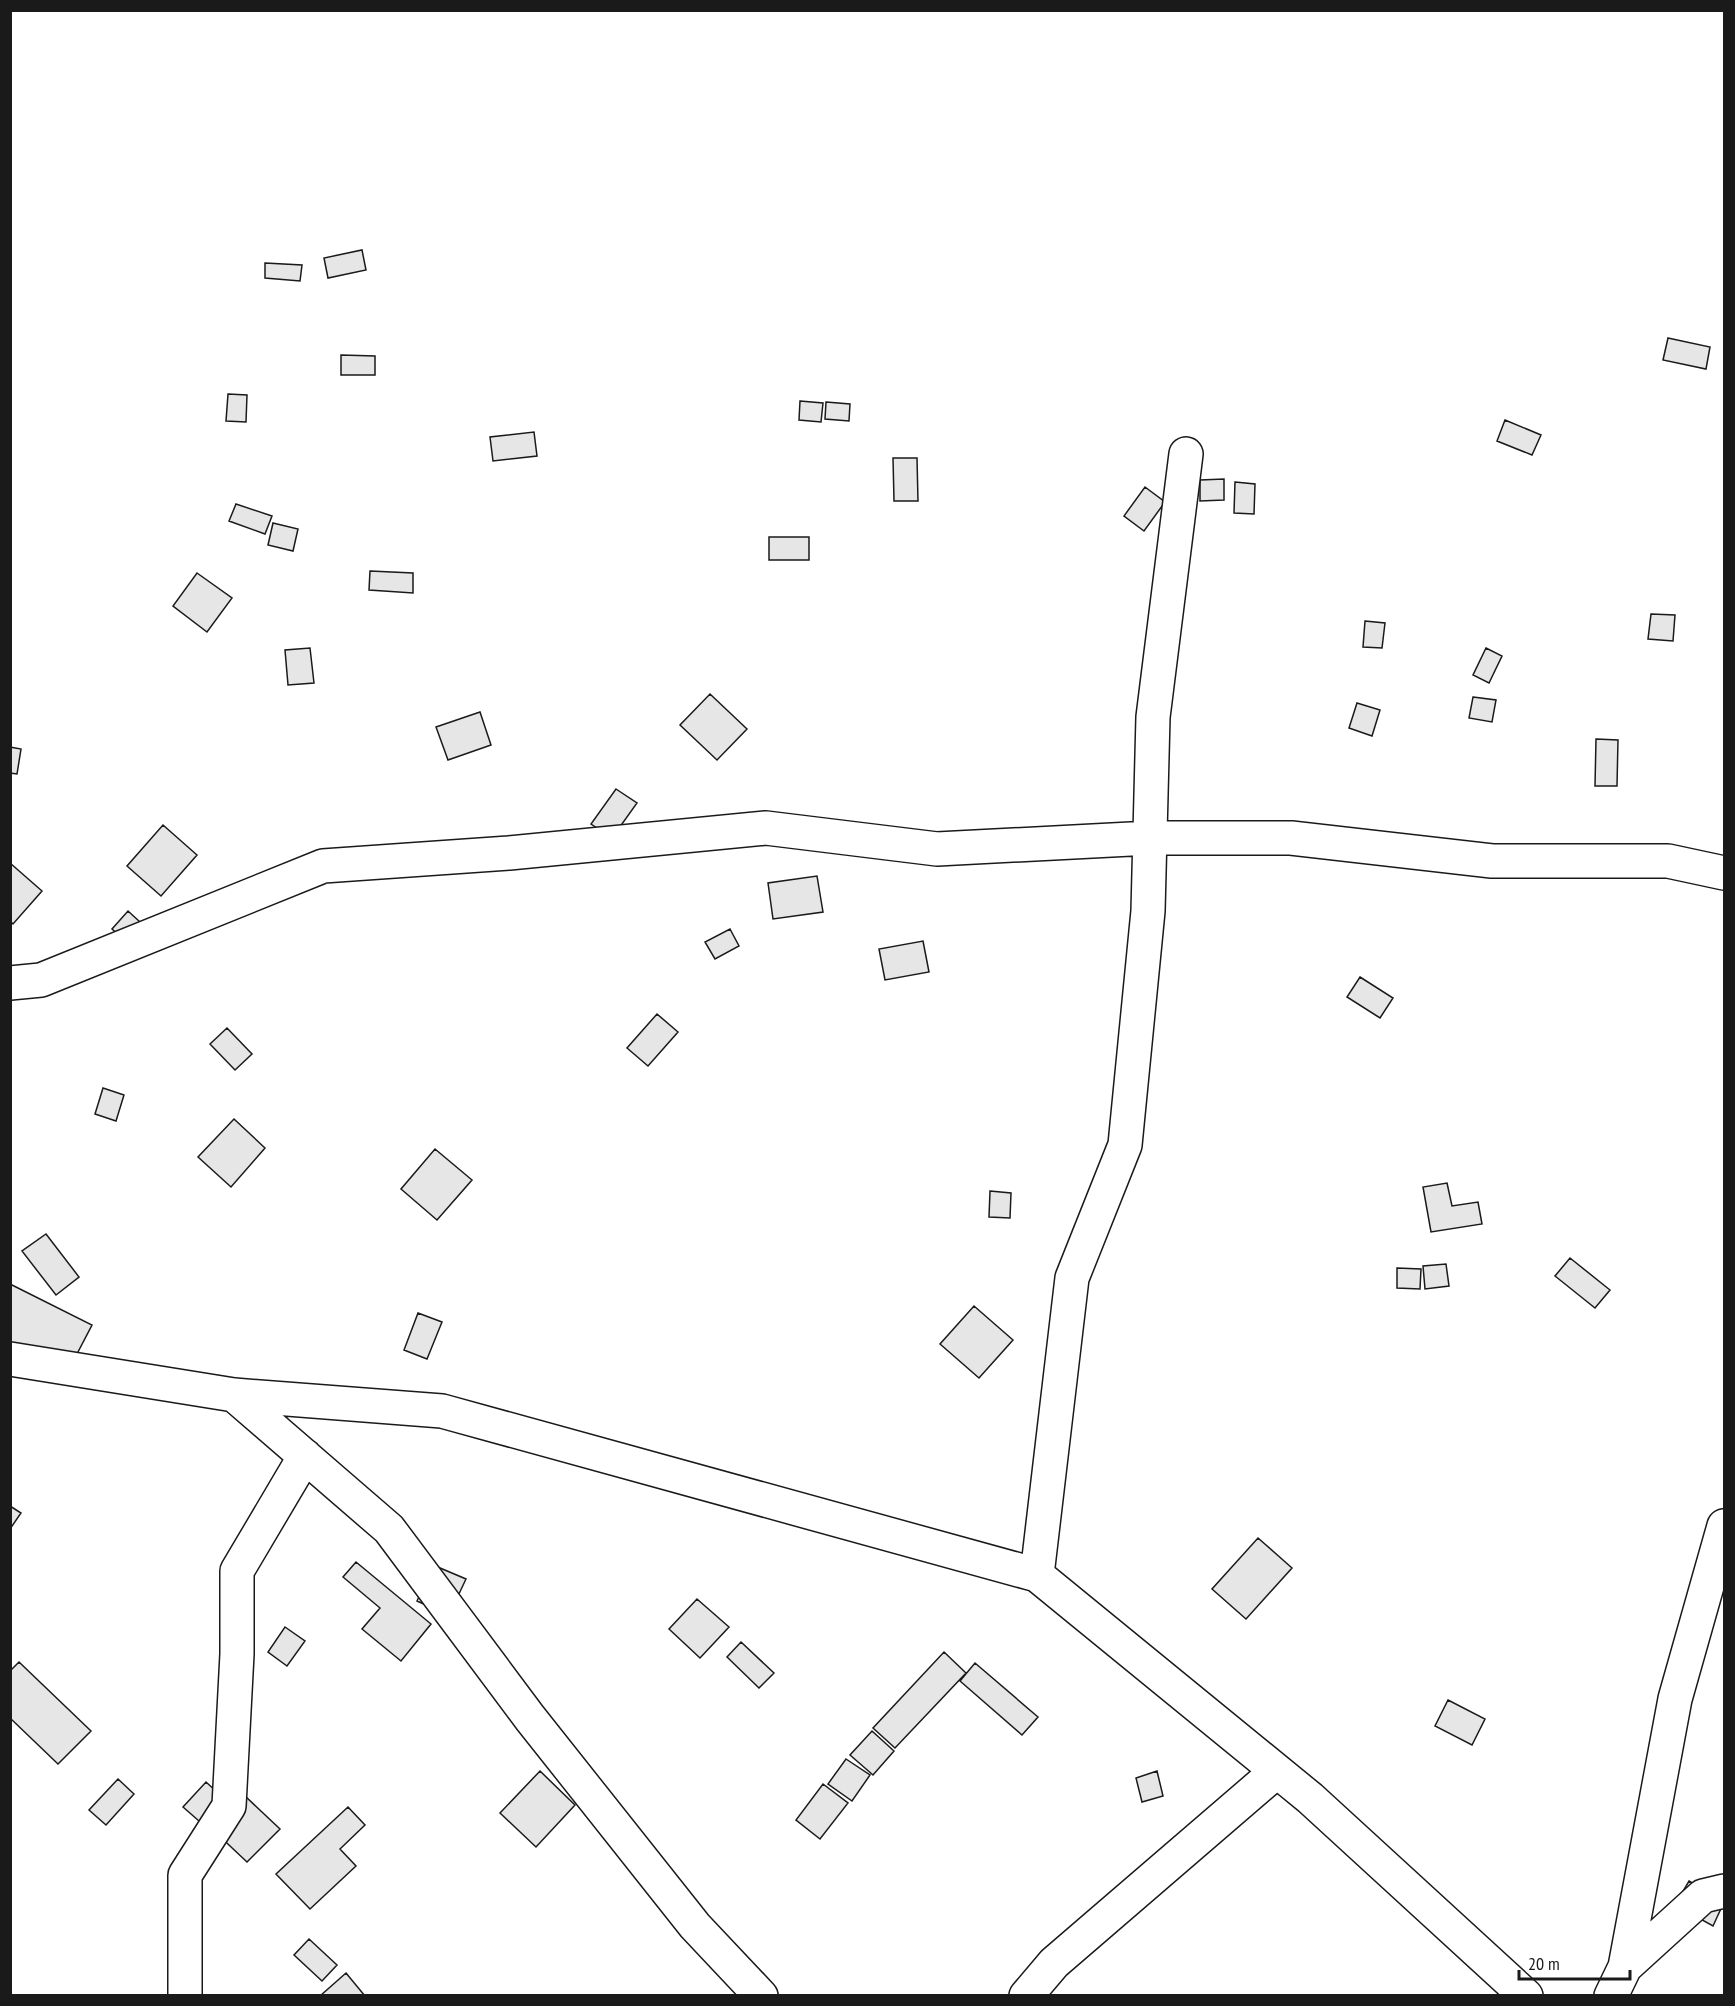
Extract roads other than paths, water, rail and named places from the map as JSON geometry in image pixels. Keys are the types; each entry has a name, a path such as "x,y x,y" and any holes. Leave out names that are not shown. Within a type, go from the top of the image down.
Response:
{"street":[{"path":"1037,1575 1072,1278 1125,1145 1148,911 1153,717 1186,454"},
{"path":"10,983 40,980 323,866 509,854 766,828 937,849 1150,838 1291,838 1492,861 1668,861 1725,873"},
{"path":"10,1359 234,1395 442,1411 1037,1575 1319,1806 1526,1995"},
{"path":"234,1395 389,1529 530,1718 695,1926 761,1995"},
{"path":"185,1995 185,1875 229,1806 237,1654 237,1571 305,1456"},
{"path":"1618,1981 1675,1699 1725,1526"},
{"path":"1026,1995 1054,1963 1277,1771"},
{"path":"1618,1981 1703,1896 1725,1891"}]}
